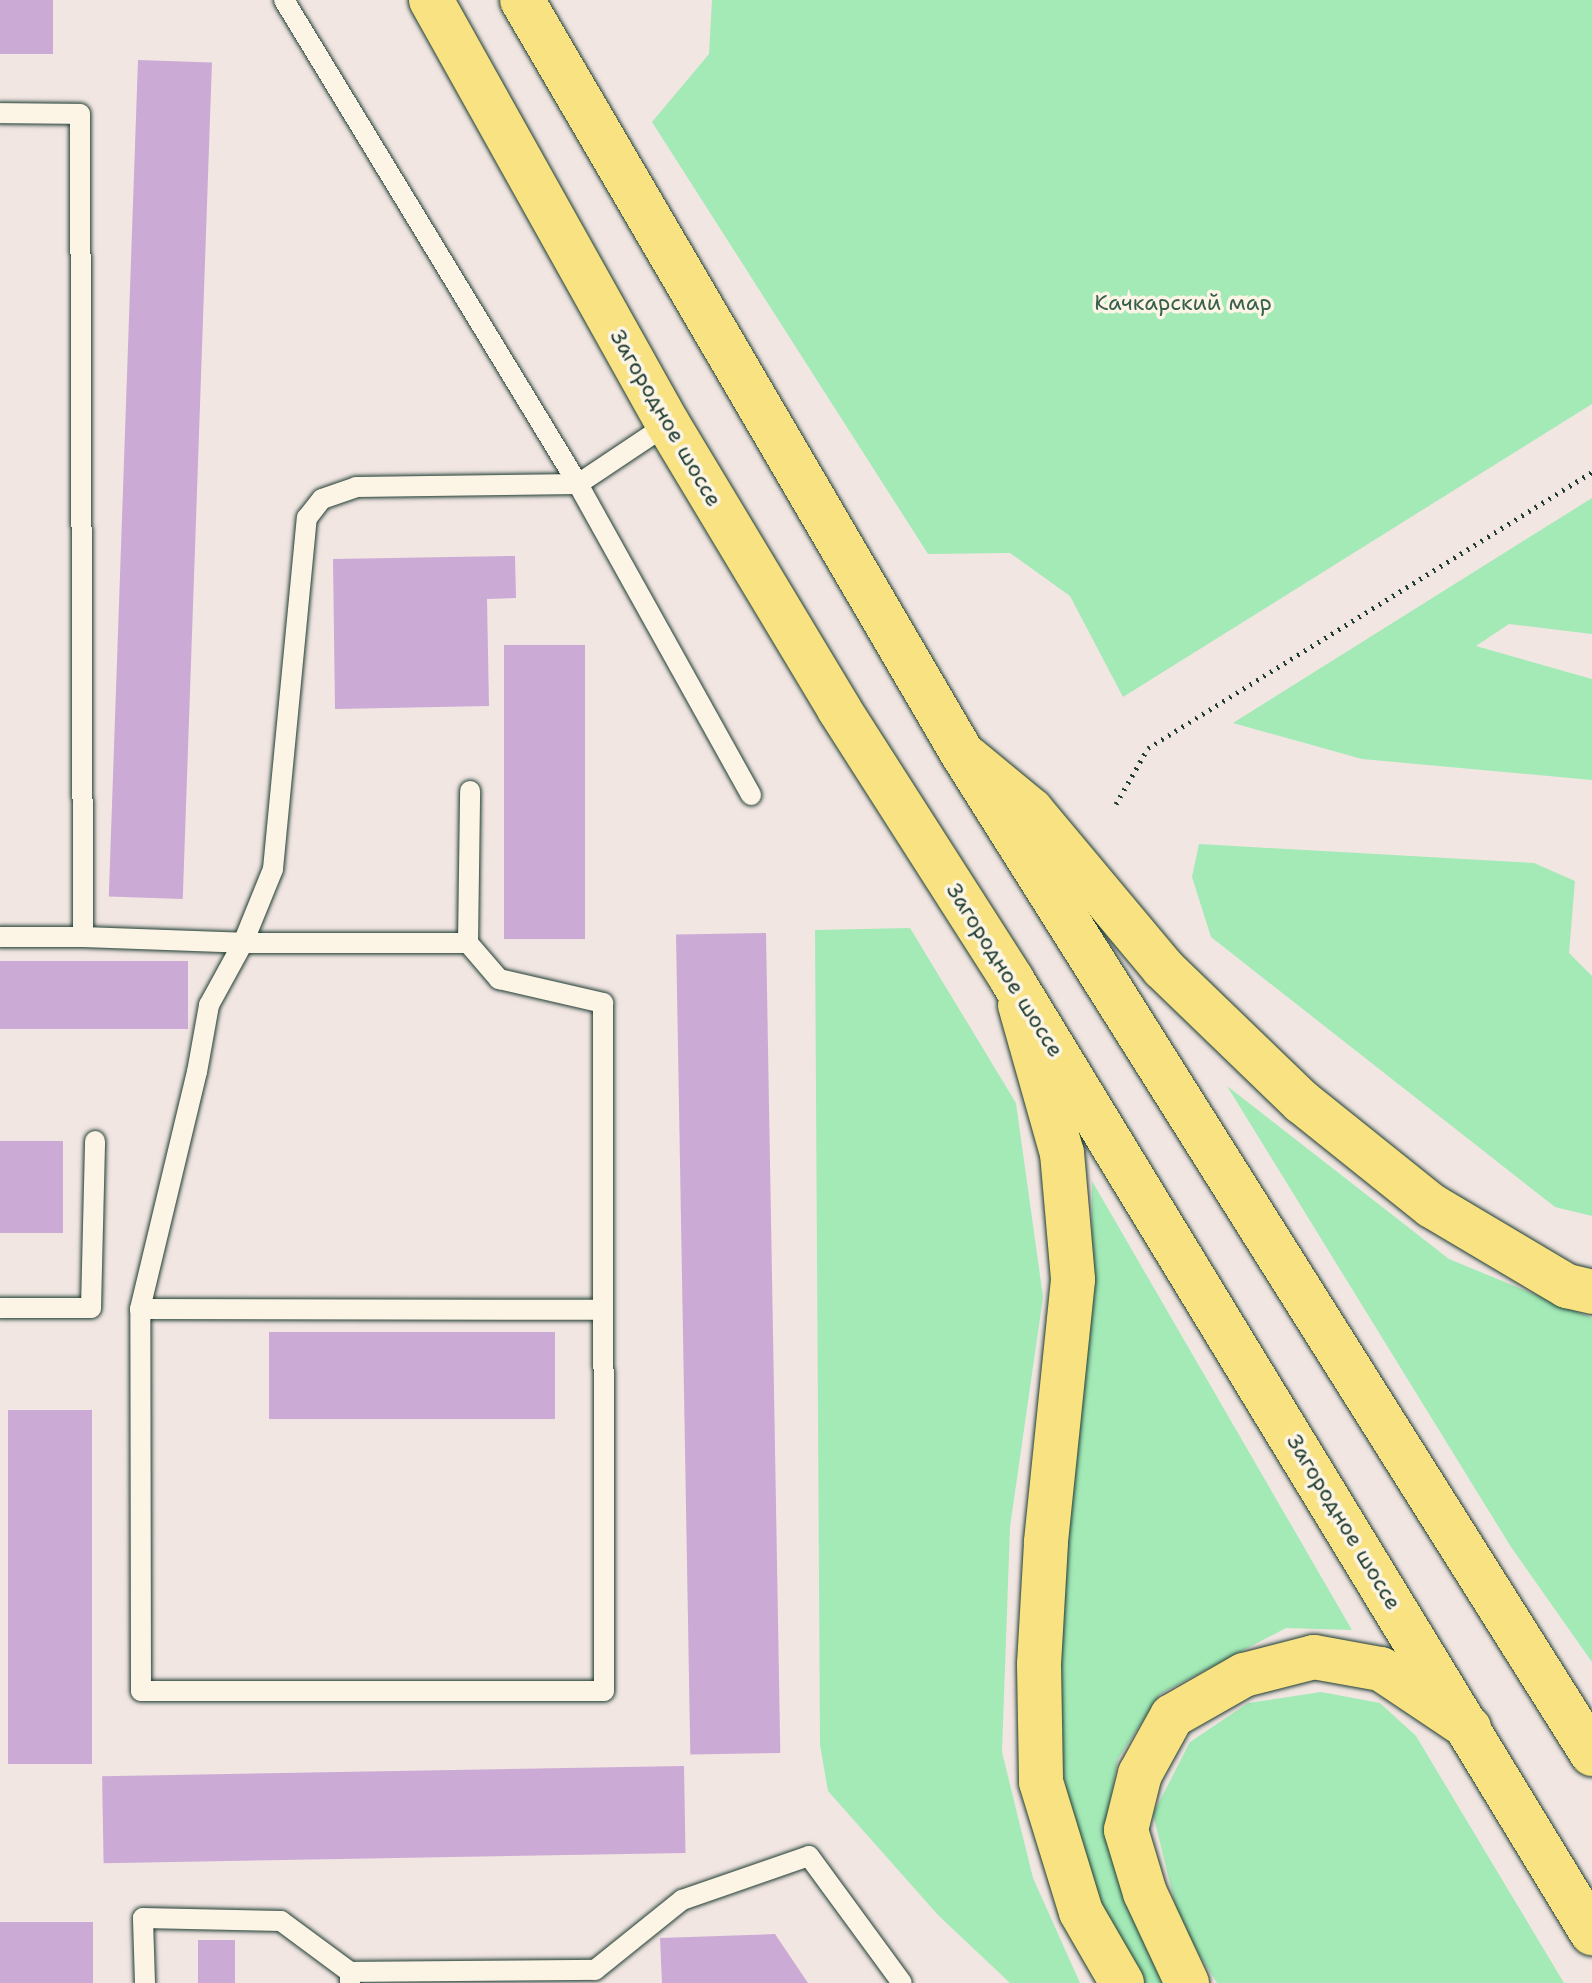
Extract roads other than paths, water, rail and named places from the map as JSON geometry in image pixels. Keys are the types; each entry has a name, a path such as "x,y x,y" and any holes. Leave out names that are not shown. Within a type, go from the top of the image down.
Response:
{"main road":[{"name":"Загородное шоссе","path":"431,0 668,424 839,709 1012,980 1592,1933"},
{"path":"522,0 962,753 1592,1754"},
{"path":"962,753 1031,810 1163,968 1302,1102 1432,1206 1567,1286 1592,1292"},
{"path":"1012,980 1062,1153 1073,1280 1045,1558 1039,1664 1041,1782 1081,1912 1122,1983"},
{"path":"1187,1983 1145,1893 1126,1830 1140,1774 1172,1716 1244,1675 1314,1657 1381,1669 1469,1728"}],"lane":[{"path":"284,0 578,484 751,795"},
{"path":"0,113 80,114 83,937"},
{"path":"470,791 468,943 499,979 603,1003 604,1691 141,1691 140,1309 197,1072 209,1005 243,943 273,869 307,518 322,499 356,487 578,484 668,424"},
{"path":"0,937 243,943 468,943"},
{"path":"0,1308 91,1308 95,1141"},
{"path":"140,1309 603,1310"},
{"path":"145,1983 143,1918 281,1921 350,1978 600,1979 682,1900 809,1856 902,1983"}],"park label":[{"name":"Качкарский мар","path":"1183,303"}]}
